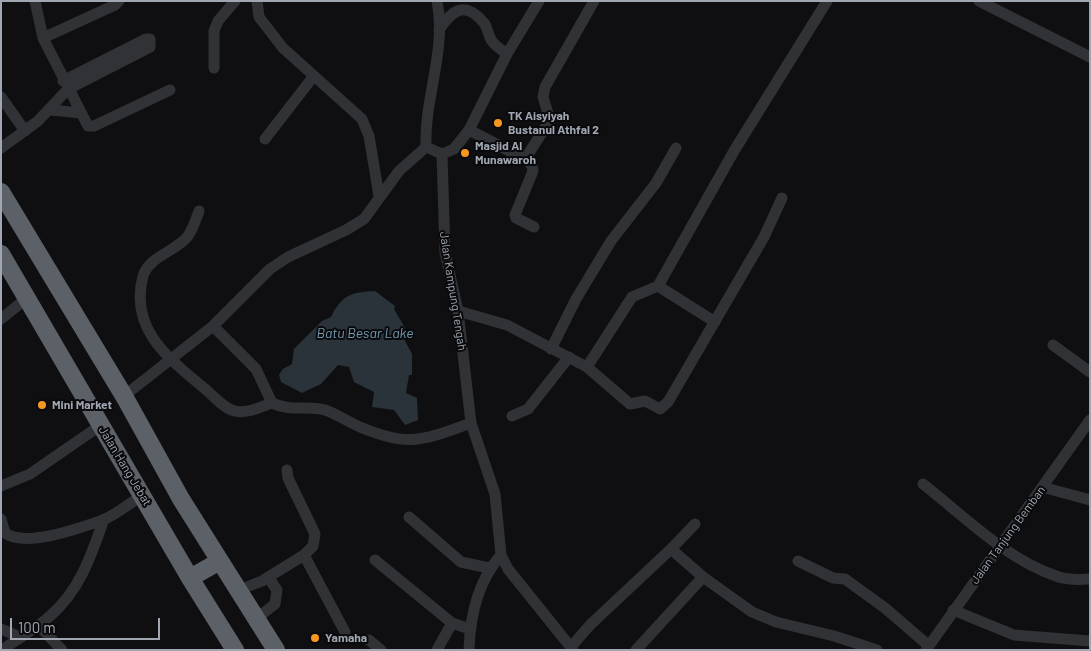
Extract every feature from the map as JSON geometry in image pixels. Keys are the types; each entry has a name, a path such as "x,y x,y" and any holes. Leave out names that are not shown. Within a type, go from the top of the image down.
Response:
{"highway":[{"path":"1,192 124,396 176,491 276,650"},
{"name":"Jalan Hang Jebat","path":"1,254 190,578 236,650"},
{"path":"190,578 220,561"}],"street":[{"path":"35,1 43,38 88,126 94,126 170,90"},
{"path":"43,38 115,5 119,1"},
{"path":"214,68 214,31 218,21 235,1"},
{"path":"257,1 259,17 283,48 365,123 379,196"},
{"path":"124,396 171,361 213,326 270,269 288,257 346,230 364,219 399,171 426,146 427,118 439,50 437,1"},
{"path":"426,146 442,154 454,149 469,130 507,54 539,1"},
{"path":"525,159 550,120 543,97 545,87 594,1"},
{"path":"587,367 632,297 658,286 734,151 827,1"},
{"path":"979,1 1090,58"},
{"path":"439,30 450,13 462,9 468,10 484,23 493,43 507,54"},
{"path":"1,148 51,110 66,85 146,39 150,39 150,47 66,85"},
{"path":"265,139 313,77"},
{"path":"1,97 25,131"},
{"path":"51,110 80,113"},
{"path":"469,130 525,159 532,165 533,171 515,215 516,218 534,227"},
{"path":"551,349 576,299 611,241 656,183 676,148"},
{"name":"Jalan Kampung Tengah","path":"442,154 445,252 458,311 471,423 492,480 501,555"},
{"path":"458,311 507,325 587,367 630,404 645,401 660,409 668,402 764,237 782,198"},
{"path":"199,211 186,238 150,264 144,274 141,294 146,327 151,337 171,361 231,410 244,412 272,403 292,410 323,410 372,432 410,441 425,439 471,423"},
{"path":"658,286 714,322"},
{"path":"1,319 27,298"},
{"path":"213,326 256,369 272,403"},
{"path":"1053,345 1090,372"},
{"path":"512,416 528,409 568,357"},
{"name":"Jalan Tanjung Bemban","path":"928,648 953,610 1002,546 1090,420"},
{"path":"1,486 30,474 101,425"},
{"path":"239,590 304,555 313,546 315,534 288,478 287,470"},
{"path":"923,484 1002,546 1032,565 1057,577 1074,580 1090,579"},
{"path":"1042,487 1090,500"},
{"path":"1,519 5,533 9,536 34,540 104,519 143,496"},
{"path":"409,517 461,562 489,568"},
{"path":"2,650 49,617 76,588 90,558 104,519"},
{"path":"469,650 470,629 475,604 489,568 501,555 508,569 572,649 590,625 695,524"},
{"path":"671,549 703,577 752,612 776,622 834,636 877,650"},
{"path":"304,555 345,632"},
{"path":"375,560 452,622 470,629"},
{"path":"798,561 833,578 845,579 885,608 928,648"},
{"path":"257,618 275,604 277,590 268,576"},
{"path":"636,650 703,577"},
{"path":"953,610 1014,635 1090,641"},
{"path":"437,650 452,622"},
{"path":"38,625 62,650"},
{"path":"1,629 20,637"},
{"path":"369,640 381,650"}],"water":[{"name":"Batu Besar Lake","path":"375,291 395,306 394,309 405,328 404,339 412,354 412,375 409,375 406,393 417,398 418,420 405,425 394,410 372,407 374,392 354,382 349,367 338,365 321,384 302,393 281,382 279,375 283,369 292,364 294,349 322,321 331,317 343,299 360,292"}],"place":[{"name":"TK Aisyiyah Bustanul Athfal 2","path":"498,123"},
{"name":"Masjid Al Munawaroh","path":"465,153"},
{"name":"Mini Market","path":"42,405"},
{"name":"Yamaha","path":"315,638"}]}
